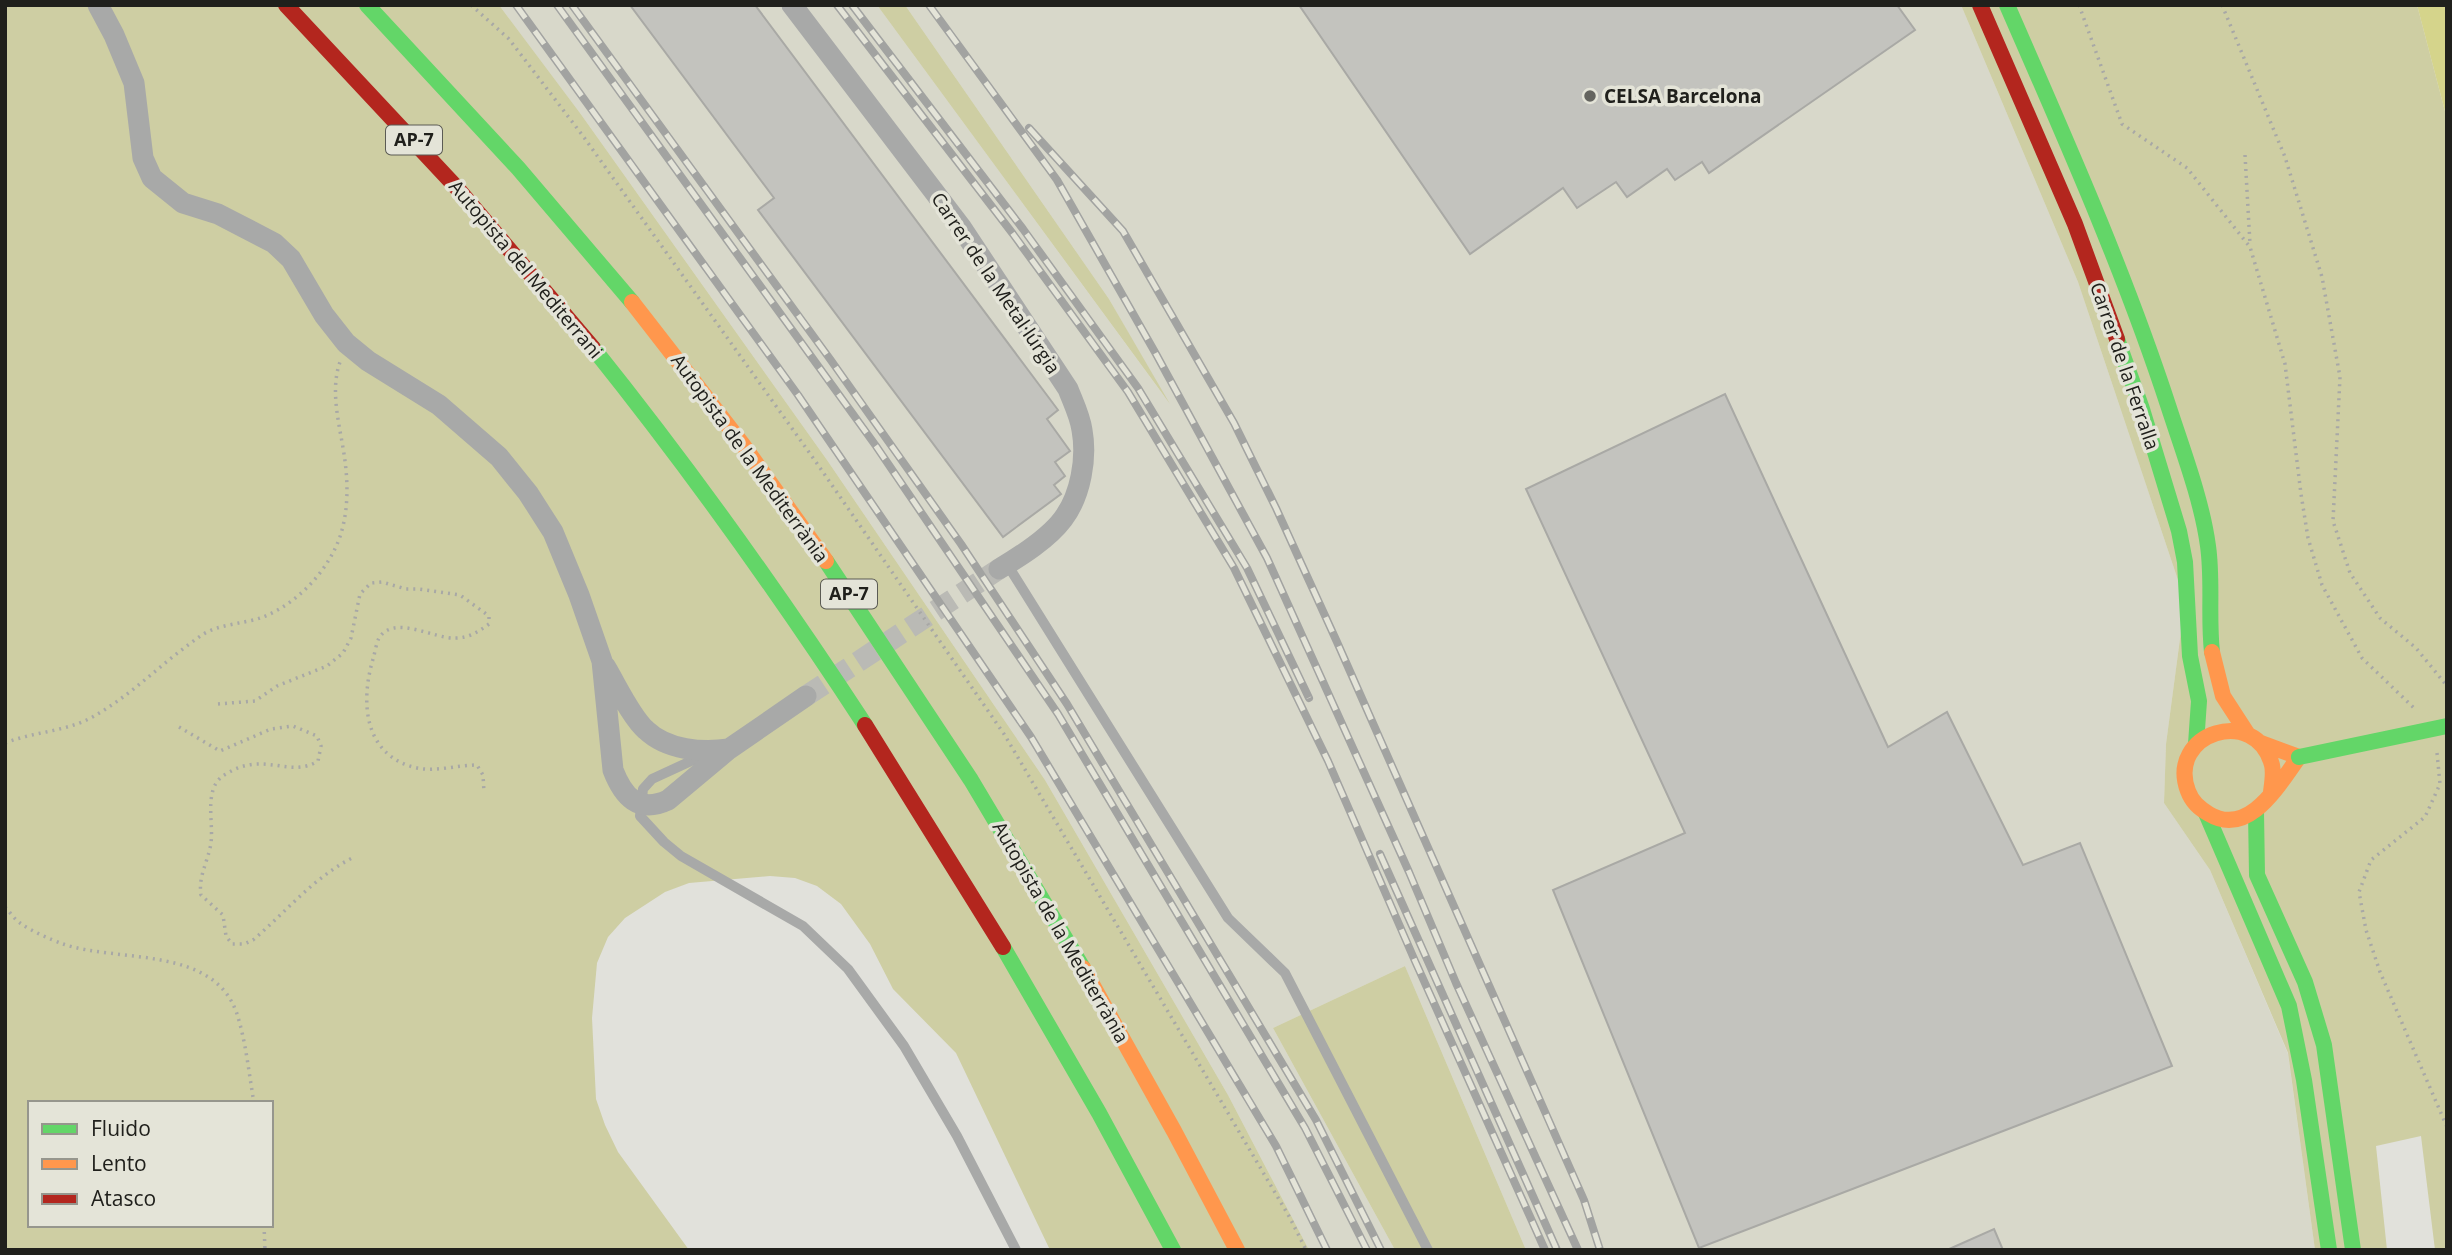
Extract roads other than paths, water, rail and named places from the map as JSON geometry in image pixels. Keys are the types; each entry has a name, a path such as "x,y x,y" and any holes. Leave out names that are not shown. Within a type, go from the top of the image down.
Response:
{"main road":[{"name":"Autopista del Mediterrani","path":"286,5 469,200 620,381 790,611 869,729 1064,1050 1173,1250"},
{"name":"Autopista de la Mediterrània","path":"367,5 489,135 606,270 716,410 857,606 946,740 1054,918 1148,1081 1237,1250"},
{"name":"Carrer de la Ferralla","path":"1980,5 2074,224 2142,409 2179,531 2185,562 2190,656 2199,701 2196,744"},
{"name":"Carrer de la Ferralla","path":"2007,5 2087,187 2155,366 2191,477 2208,546 2209,628 2213,663 2223,696 2254,738"},
{"path":"2299,757 2256,812 2236,819 2216,818 2206,813 2196,805 2185,781 2185,768 2196,744 2220,730 2239,730 2299,757 2447,726"},
{"path":"2254,738 2269,753 2274,766 2272,792"},
{"path":"2256,812 2258,875 2305,982 2323,1045 2353,1250"},
{"path":"2206,813 2289,1006 2304,1080 2329,1250"}],"street":[{"path":"98,5 134,83 143,158 152,178 183,203 218,214 274,243 291,259 324,315 346,343 368,361 439,405 499,457 528,493 553,532 602,661 637,719 647,732 681,748 719,750"},
{"name":"Carrer de la Metal·lúrgia","path":"792,5 961,227 1068,389 1077,410 1084,451 1075,497 1064,518 1048,534 1003,566"},
{"path":"602,661 613,770 625,793 634,802 658,805 668,800 719,750 806,696"}],"lane":[{"path":"1003,566 1228,918 1285,973 1428,1250"},
{"path":"640,803 640,816 681,856 803,926 848,969 904,1046 957,1136 1016,1250"}],"tunnel":[{"path":"806,696 999,569"}],"railway":[{"path":"516,5 798,395 1031,737 1276,1146 1327,1250"},
{"path":"557,5 876,446 1058,714 1305,1128 1367,1250"},
{"path":"572,5 830,359 961,544 1067,704 1316,1120 1381,1250"},
{"path":"837,5 1013,234 1128,392 1234,568 1328,761 1545,1250"},
{"path":"852,5 1023,229 1138,388 1247,568 1309,698"},
{"path":"929,5 1057,180 1267,558 1578,1250"},
{"path":"1029,128 1123,231 1234,423 1337,642 1584,1200 1600,1250"},
{"path":"1380,854 1557,1250"}],"place":[{"name":"CELSA Barcelona","path":"1590,96"}]}
